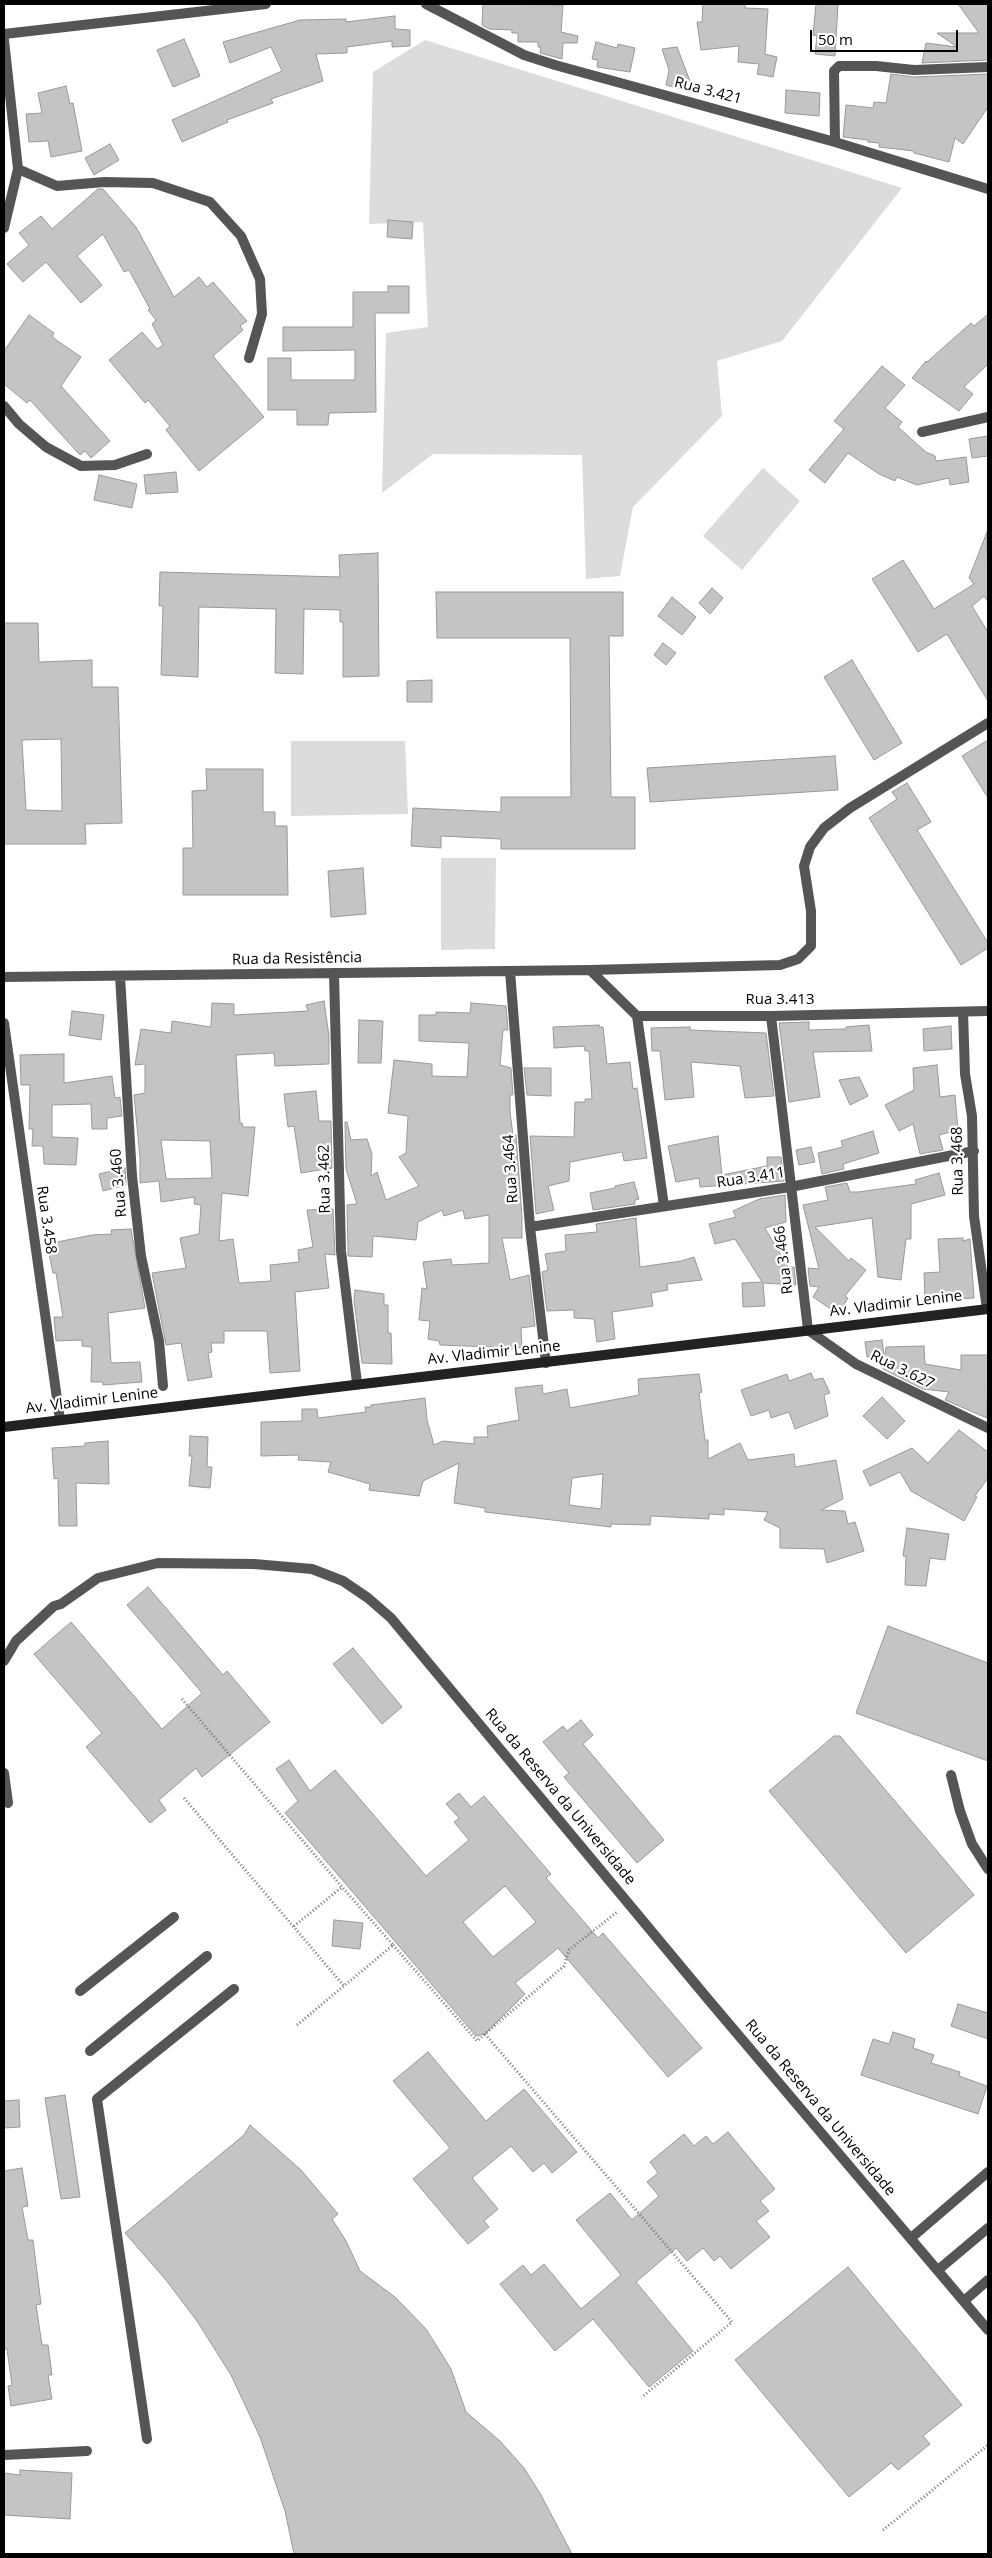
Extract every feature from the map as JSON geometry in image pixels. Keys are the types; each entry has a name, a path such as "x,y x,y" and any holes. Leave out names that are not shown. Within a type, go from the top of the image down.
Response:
{"main road":[{"name":"Av. Vladimir Lenine","path":"4,1427 357,1383 546,1363 988,1309"}],"street":[{"path":"4,34 266,4"},
{"name":"Rua 3.421","path":"426,4 524,55 835,142 988,189"},
{"path":"4,40 18,169 4,228"},
{"path":"835,142 834,71 839,66 876,66 914,70 988,67"},
{"path":"18,169 57,186 104,182 153,183 210,202 241,236 260,279 262,314 249,358"},
{"path":"4,406 19,424 46,447 81,466 115,465 147,454"},
{"path":"922,432 988,417"},
{"name":"Rua da Resistência","path":"4,977 510,972 780,965 798,959 811,946 811,911 804,866 810,847 824,828 850,808 988,723"},
{"path":"590,970 637,1016 664,1206"},
{"name":"Rua 3.464","path":"510,972 530,1227 546,1363"},
{"name":"Rua 3.462","path":"334,973 341,1251 357,1383"},
{"name":"Rua 3.460","path":"120,976 132,1176 141,1256 159,1341 163,1386"},
{"name":"Rua 3.413","path":"637,1016 771,1016 988,1011"},
{"name":"Rua 3.468","path":"963,1012 965,1074 972,1116 974,1151 974,1216 988,1309"},
{"name":"Rua 3.466","path":"771,1016 808,1330"},
{"name":"Rua 3.458","path":"4,1023 60,1420"},
{"name":"Rua 3.411","path":"530,1227 790,1188 974,1151"},
{"name":"Rua 3.627","path":"808,1330 856,1364 988,1428"},
{"name":"Rua da Reserva da Universidade","path":"4,1661 16,1641 54,1606 61,1604 98,1578 158,1563 254,1564 312,1569 351,1587 391,1618 628,1903 988,2330"},
{"path":"4,1773 8,1804"},
{"path":"951,1775 960,1811 972,1844 988,1869"},
{"path":"80,1991 174,1917"},
{"path":"90,2051 207,1956"},
{"path":"147,2438 97,2099 234,1989"},
{"path":"911,2238 988,2172"},
{"path":"938,2270 988,2228"},
{"path":"964,2301 988,2280"},
{"path":"4,2455 87,2451"}],"path":[{"path":"182,1699 342,1887 477,2041 564,1966 570,1950 628,1903"},
{"path":"184,1798 344,1986"},
{"path":"293,1927 342,1887"},
{"path":"297,2025 393,1945"},
{"path":"485,2034 732,2322 642,2397"},
{"path":"884,2530 988,2445"}],"shaded area":[{"path":"425,40 902,188 782,341 717,361 722,416 633,507 620,576 586,579 582,455 433,454 382,493 386,333 428,327 423,222 369,224 373,72"},
{"path":"763,468 800,501 742,570 703,536"},
{"path":"291,741 405,741 408,814 291,816"},
{"path":"441,858 496,858 495,949 441,950"}],"building":[{"path":"483,4 563,5 561,32 578,36 577,43 563,43 562,59 540,53 541,47 538,47 538,42 518,42 518,33 512,33 512,30 489,29 482,25"},
{"path":"703,4 745,4 745,8 768,9 765,54 777,57 773,77 757,74 759,64 738,62 739,46 701,50 697,22 702,22"},
{"path":"816,4 838,4 835,56 815,54 817,36 813,35"},
{"path":"958,4 988,4 988,60 922,63 926,43 957,47 937,33 979,33"},
{"path":"395,16 395,29 410,30 410,46 392,47 392,41 347,47 347,53 316,54 323,81 271,99 273,103 227,120 228,122 182,142 172,120 282,71 271,47 230,63 223,42 300,20 346,19 346,22"},
{"path":"184,39 200,76 173,87 157,50"},
{"path":"596,42 617,48 618,44 635,48 630,72 597,67 598,60 592,59"},
{"path":"677,47 690,81 688,91 666,85 669,70 662,49"},
{"path":"891,74 914,77 988,74 988,107 963,144 955,138 949,162 914,153 914,151 879,147 879,143 868,142 868,140 843,137 846,105 873,108 874,102 886,103"},
{"path":"66,86 70,104 73,103 82,151 51,157 48,141 29,142 26,114 42,113 38,93"},
{"path":"786,90 820,93 819,116 785,113"},
{"path":"110,144 119,160 94,175 85,158"},
{"path":"98,189 103,189 136,227 174,297 199,277 207,287 213,282 247,321 240,326 243,330 213,356 264,417 199,471 166,430 170,426 148,400 145,403 109,360 142,332 157,349 163,345 152,324 156,320 148,310 150,309 129,270 124,272 103,234 77,256 102,285 81,303 46,262 23,282 7,264 29,245 19,233 41,216 52,229"},
{"path":"388,220 413,222 412,239 387,237"},
{"path":"388,286 409,286 409,313 375,313 376,412 329,413 328,425 297,425 297,410 268,410 268,358 291,358 291,380 355,380 355,350 283,351 283,327 353,327 353,292 388,292"},
{"path":"988,314 988,364 964,387 973,394 959,411 912,378 926,361 971,323 974,326"},
{"path":"29,315 54,333 52,337 81,357 61,386 110,441 91,458 85,451 80,455 30,400 27,403 4,384 4,351"},
{"path":"882,366 905,385 885,408 902,422 898,427 926,452 935,456 936,461 966,457 969,482 950,485 949,478 917,485 897,477 895,481 879,474 848,453 825,483 809,470 844,429 834,421"},
{"path":"988,436 988,456 972,458 969,439"},
{"path":"176,472 178,492 146,494 144,475"},
{"path":"99,475 137,484 132,508 94,500"},
{"path":"987,532 988,602 984,596 972,606 988,632 988,701 947,634 918,652 872,579 903,560 934,609 974,584 969,578"},
{"path":"378,553 379,676 343,677 343,622 340,622 340,610 304,609 303,674 275,673 276,609 199,607 198,677 161,675 163,606 159,606 160,572 340,577 339,555"},
{"path":"712,588 723,598 710,614 699,603"},
{"path":"436,592 623,592 623,636 609,636 611,797 635,797 635,849 501,849 501,839 441,836 441,848 411,846 413,808 501,812 501,797 571,797 570,638 437,638"},
{"path":"672,597 696,617 682,635 658,616"},
{"path":"4,623 38,623 39,662 92,660 92,687 118,687 122,823 85,824 86,844 4,844","holes":["61,739 62,811 26,810 22,740"]},
{"path":"663,643 676,653 666,665 654,655"},
{"path":"852,660 902,743 874,760 824,677"},
{"path":"432,680 432,702 407,702 407,681"},
{"path":"988,740 988,798 962,756"},
{"path":"835,756 838,790 650,802 647,768"},
{"path":"206,769 263,769 263,812 275,812 275,826 287,826 288,895 183,895 183,848 193,848 192,791 207,790"},
{"path":"907,783 931,822 917,830 988,943 988,948 961,965 869,818 897,799 892,792"},
{"path":"363,868 366,914 331,917 328,871"},
{"path":"324,1001 329,1036 329,1064 275,1066 274,1053 236,1055 240,1123 242,1123 243,1127 255,1127 248,1196 222,1193 219,1241 233,1239 239,1283 271,1281 270,1265 299,1262 298,1250 313,1247 307,1210 333,1209 335,1255 325,1254 329,1288 295,1292 300,1371 270,1373 267,1331 224,1331 224,1343 211,1343 212,1352 208,1353 212,1377 188,1381 181,1343 166,1345 152,1273 186,1268 180,1238 199,1234 201,1205 194,1204 195,1197 161,1202 159,1181 140,1183 140,1158 134,1095 145,1093 145,1064 135,1065 141,1029 171,1033 172,1021 211,1027 212,1003 234,1004 234,1015 308,1011 306,1005","holes":["161,1140 210,1141 212,1178 166,1179"]},
{"path":"471,1003 506,1006 508,1030 503,1030 500,1065 511,1068 513,1095 510,1095 510,1112 513,1135 516,1135 522,1238 502,1238 510,1280 529,1275 535,1326 521,1328 522,1347 494,1353 492,1347 440,1345 439,1341 428,1339 430,1321 419,1320 422,1288 427,1289 423,1262 451,1259 452,1265 489,1263 489,1215 465,1219 463,1210 444,1216 442,1210 418,1222 416,1240 373,1236 372,1257 348,1256 347,1205 357,1204 346,1169 345,1122 347,1122 351,1140 367,1139 372,1154 371,1176 377,1172 386,1200 419,1186 399,1157 406,1153 408,1116 388,1113 394,1060 432,1064 432,1076 467,1077 469,1043 419,1041 419,1015 436,1015 436,1012 470,1013"},
{"path":"72,1011 104,1015 101,1040 69,1035"},
{"path":"359,1020 383,1021 381,1063 358,1063"},
{"path":"809,1022 809,1030 846,1029 846,1027 869,1025 872,1051 813,1052 820,1097 789,1102 779,1023"},
{"path":"599,1025 599,1027 603,1027 607,1064 630,1062 633,1089 637,1088 647,1158 624,1161 622,1152 570,1162 569,1181 548,1186 554,1210 536,1214 530,1136 574,1137 575,1102 585,1102 585,1099 592,1099 589,1051 585,1051 584,1046 554,1048 553,1027"},
{"path":"951,1026 952,1049 924,1051 923,1029"},
{"path":"690,1027 690,1030 766,1033 774,1096 745,1098 740,1066 691,1062 694,1097 665,1100 660,1051 652,1051 651,1028"},
{"path":"64,1054 64,1083 112,1076 115,1098 120,1097 122,1116 107,1118 107,1129 92,1129 91,1104 52,1105 52,1137 78,1138 76,1165 44,1164 43,1146 32,1146 33,1129 29,1129 30,1085 21,1085 20,1055"},
{"path":"937,1065 940,1097 955,1095 958,1130 939,1135 943,1150 920,1154 913,1124 899,1131 885,1105 914,1090 913,1068"},
{"path":"524,1068 551,1068 551,1096 527,1095"},
{"path":"859,1077 868,1096 850,1105 839,1080"},
{"path":"316,1091 319,1121 331,1121 332,1168 301,1173 294,1126 288,1127 284,1094"},
{"path":"873,1131 879,1153 843,1164 844,1169 822,1174 818,1153 843,1147 841,1141"},
{"path":"718,1136 722,1175 767,1166 767,1157 781,1157 784,1181 700,1187 699,1178 676,1182 668,1146"},
{"path":"811,1147 815,1162 799,1165 796,1150"},
{"path":"125,1168 126,1185 103,1191 99,1174"},
{"path":"939,1173 945,1195 911,1204 911,1239 906,1239 901,1280 878,1277 872,1218 815,1227 849,1261 851,1258 866,1270 845,1296 848,1298 838,1314 813,1297 819,1287 810,1286 808,1268 819,1269 803,1205 828,1200 825,1187 847,1183 850,1192 858,1192 916,1184 915,1180"},
{"path":"634,1182 639,1199 635,1200 635,1204 593,1210 590,1193"},
{"path":"785,1195 786,1222 765,1228 788,1267 794,1267 796,1285 763,1283 765,1306 743,1307 742,1283 762,1282 735,1239 715,1244 709,1224 736,1217 733,1211 759,1199"},
{"path":"636,1218 640,1267 681,1261 694,1257 702,1280 667,1284 668,1290 651,1293 653,1306 612,1312 615,1339 597,1342 594,1319 574,1318 574,1310 547,1311 542,1272 548,1270 545,1254 566,1251 565,1235 597,1232 596,1224"},
{"path":"131,1229 145,1308 108,1313 111,1363 140,1362 142,1382 103,1385 103,1382 91,1382 92,1347 82,1346 82,1340 56,1341 54,1317 63,1317 56,1273 53,1273 47,1244 92,1235 112,1234 111,1230"},
{"path":"963,1238 963,1241 970,1239 974,1298 925,1301 924,1273 940,1272 938,1239"},
{"path":"355,1290 384,1294 384,1305 388,1305 388,1333 391,1333 392,1364 362,1363 354,1300"},
{"path":"882,1340 884,1355 867,1357 865,1342"},
{"path":"924,1346 925,1364 961,1370 961,1355 988,1355 987,1418 945,1400 949,1392 923,1389 883,1369 886,1347"},
{"path":"811,1373 814,1380 823,1378 830,1393 824,1395 828,1416 795,1429 789,1412 771,1418 769,1410 751,1416 741,1390 787,1374 789,1381"},
{"path":"699,1374 702,1392 699,1393 705,1440 708,1440 708,1459 740,1443 748,1460 794,1454 795,1467 836,1460 843,1499 821,1510 845,1511 848,1524 855,1522 864,1551 827,1563 824,1549 780,1548 780,1528 764,1520 768,1512 724,1509 724,1515 709,1514 709,1519 651,1516 650,1525 611,1524 611,1527 485,1512 485,1508 454,1503 459,1463 423,1481 419,1496 369,1490 370,1484 328,1472 331,1462 298,1460 299,1455 261,1456 261,1422 302,1421 302,1409 317,1409 318,1418 366,1412 365,1407 371,1407 371,1405 425,1398 427,1420 434,1445 443,1441 474,1444 474,1437 488,1437 487,1426 519,1420 515,1388 542,1385 543,1394 567,1389 570,1408 639,1395 638,1379","holes":["603,1474 601,1509 569,1505 572,1478"]},
{"path":"882,1397 905,1421 887,1439 863,1416"},
{"path":"959,1430 988,1452 988,1478 975,1496 977,1497 964,1521 911,1491 900,1472 870,1486 863,1471 912,1448 928,1463"},
{"path":"190,1436 208,1437 207,1467 212,1467 210,1488 189,1486 192,1456 189,1456"},
{"path":"108,1441 109,1484 76,1483 77,1526 59,1526 58,1478 54,1479 52,1448 85,1446 85,1443"},
{"path":"907,1528 949,1534 945,1560 930,1558 926,1586 905,1585 906,1556 903,1556"},
{"path":"148,1587 223,1675 227,1671 270,1722 202,1777 196,1768 159,1800 166,1810 150,1823 86,1747 102,1733 34,1654 71,1622 162,1729 202,1693 127,1605"},
{"path":"888,1626 988,1663 988,1761 856,1713"},
{"path":"353,1648 402,1707 382,1724 333,1664"},
{"path":"581,1720 593,1735 583,1744 664,1840 637,1863 564,1777 569,1773 543,1742 563,1726 567,1731"},
{"path":"834,1736 840,1736 974,1895 906,1953 769,1791"},
{"path":"289,1760 310,1791 335,1770 426,1876 469,1840 454,1822 459,1818 446,1804 459,1793 471,1807 484,1796 551,1874 546,1878 598,1938 603,1933 702,2048 668,2077 558,1948 515,1983 525,1994 485,2034 476,2036 285,1813 298,1801 276,1769","holes":["505,1886 536,1922 493,1957 463,1922"]},
{"path":"334,1920 363,1923 360,1949 332,1946"},
{"path":"958,2004 988,2013 988,2039 951,2026"},
{"path":"893,2032 915,2039 913,2048 934,2055 931,2063 960,2072 959,2076 987,2086 978,2114 861,2075 873,2039 889,2044"},
{"path":"428,2052 486,2121 524,2089 577,2152 552,2173 544,2163 533,2172 511,2146 472,2178 498,2209 484,2221 489,2227 468,2244 413,2179 450,2148 393,2081"},
{"path":"65,2095 80,2197 61,2199 45,2098"},
{"path":"19,2100 20,2127 4,2128 4,2101"},
{"path":"250,2125 301,2170 338,2214 332,2219 346,2241 360,2271 395,2297 426,2329 451,2369 466,2412 500,2441 524,2468 541,2495 572,2554 294,2554 285,2511 260,2437 231,2375 197,2321 166,2280 125,2233 244,2135"},
{"path":"728,2132 775,2189 760,2201 769,2211 756,2221 770,2237 731,2269 720,2256 714,2261 703,2248 687,2261 676,2248 636,2282 693,2351 649,2387 593,2319 555,2351 500,2284 523,2265 531,2275 544,2264 581,2309 621,2275 576,2220 610,2193 632,2220 659,2196 647,2182 658,2173 650,2162 684,2134 694,2146 706,2136 713,2144"},
{"path":"22,2168 28,2206 22,2207 28,2240 33,2240 41,2304 36,2305 42,2345 48,2345 52,2375 48,2375 52,2399 11,2406 8,2386 12,2385 7,2349 4,2349 4,2171"},
{"path":"848,2267 962,2405 923,2436 930,2444 898,2470 891,2463 849,2497 735,2360"},
{"path":"20,2470 72,2473 70,2519 4,2515 4,2473 20,2475"}]}
